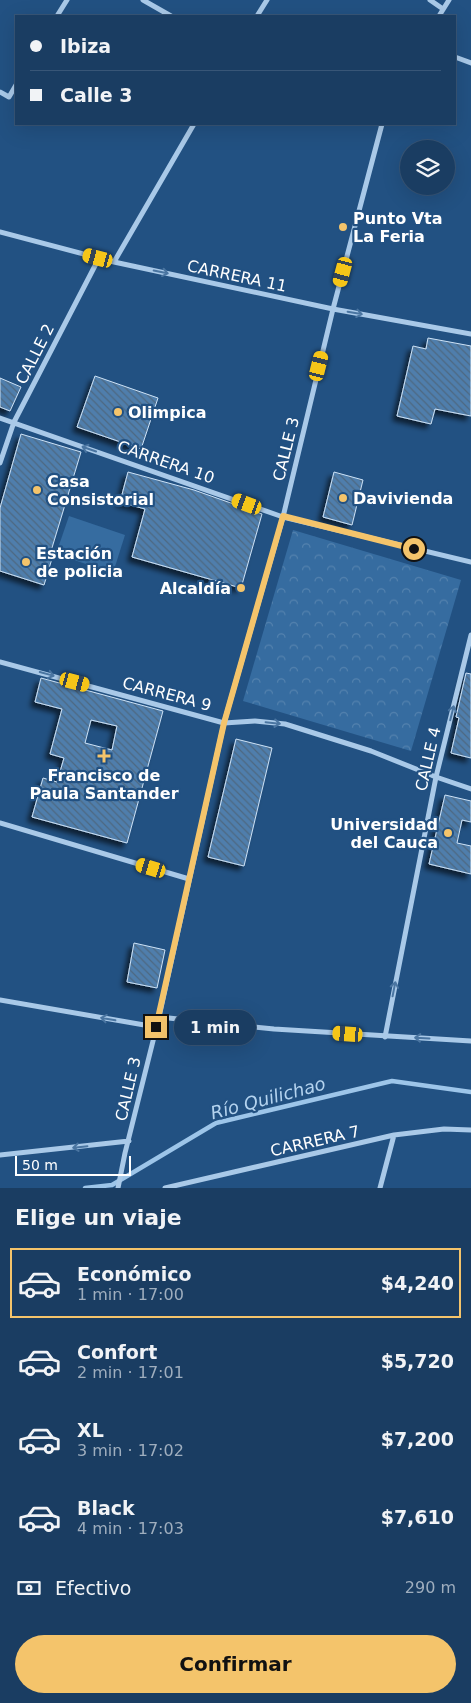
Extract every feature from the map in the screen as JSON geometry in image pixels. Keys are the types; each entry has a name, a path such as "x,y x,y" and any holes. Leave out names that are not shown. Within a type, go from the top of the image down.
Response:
{"street":[{"path":"59,15 67,0"},
{"path":"143,0 154,3 170,15"},
{"path":"259,15 267,0"},
{"path":"430,0 444,9"},
{"path":"440,15 449,0"},
{"path":"456,57 471,63"},
{"path":"0,92 9,97 15,87"},
{"path":"114,262 193,125"},
{"name":"CALLE 3","path":"118,1188 159,1017 224,723 283,516 333,309 382,125"},
{"name":"CARRERA 11","path":"0,232 114,262 333,309 471,334"},
{"name":"CALLE 2","path":"0,463 14,422 98,258"},
{"name":"CARRERA 10","path":"0,418 283,516 471,562"},
{"name":"CALLE 4","path":"385,1036 436,777 471,636"},
{"name":"CARRERA 9","path":"0,662 224,723 255,721 285,724 371,751 436,777 471,788"},
{"path":"0,823 189,879"},
{"path":"0,1000 156,1027"},
{"path":"159,1017 274,1029 471,1041"},
{"name":"CARRERA 7","path":"165,1188 394,1135 444,1129 471,1130"},
{"path":"380,1188 394,1135"},
{"path":"0,1156 129,1141"}],"green space":[{"path":"69,516 125,535 113,573 56,554"},
{"path":"293,530 461,580 411,751 243,701"}],"building":[{"path":"428,338 471,346 471,416 435,409 431,424 397,416 413,346 426,349"},
{"name":"Olimpica","path":"95,376 158,398 141,449 77,427"},
{"path":"0,378 21,387 10,411 0,407"},
{"name":"Casa Consistorial","path":"21,434 81,452 51,551 54,552 44,585 0,571 0,508"},
{"path":"128,472 194,490 262,514 241,588 132,557 145,509 120,502"},
{"name":"Davivienda","path":"334,472 363,480 352,525 323,517"},
{"path":"466,673 471,674 471,758 451,753 459,718 456,717"},
{"name":"Francisco de Paula Santander","path":"41,678 163,711 127,843 32,817 43,778 57,782 64,758 50,754 62,709 35,702","holes":["91,720 117,726 112,750 85,743"]},
{"path":"236,739 272,748 244,866 208,857"},
{"name":"Universidad del Cauca","path":"445,795 471,801 471,822 462,820 457,843 471,846 471,874 429,864"},
{"path":"134,943 165,950 157,988 127,982"}],"waterway":[{"name":"Río Quilichao","path":"85,1188 112,1185 216,1123 392,1081 471,1092"}],"place":[{"name":"Punto Vta La Feria","path":"343,227"},
{"name":"Olimpica","path":"118,412"},
{"name":"Casa Consistorial","path":"37,490"},
{"name":"Davivienda","path":"343,498"},
{"name":"Estación de policia","path":"26,562"},
{"name":"Alcaldía","path":"241,588"},
{"name":"Francisco de Paula Santander","path":"104,756"},
{"name":"Universidad del Cauca","path":"448,833"}],"route":[{"path":"156,1027 224,723 283,516 414,549"}]}
